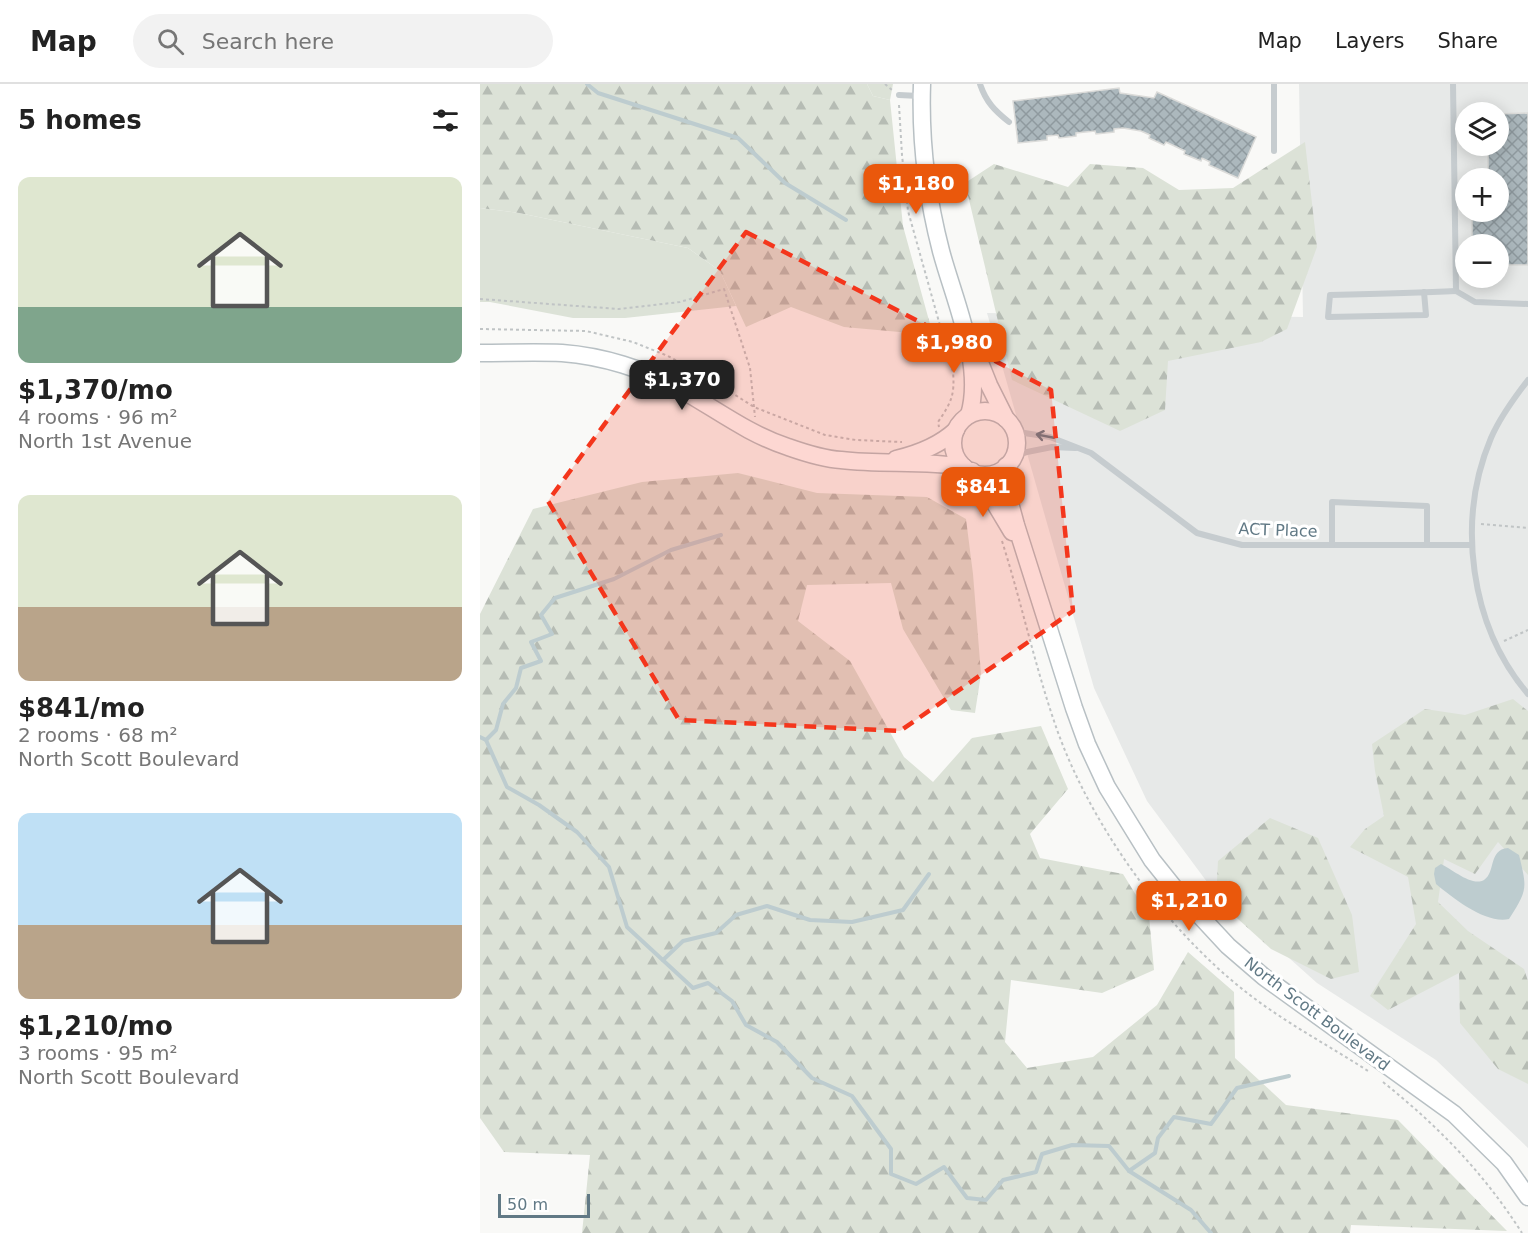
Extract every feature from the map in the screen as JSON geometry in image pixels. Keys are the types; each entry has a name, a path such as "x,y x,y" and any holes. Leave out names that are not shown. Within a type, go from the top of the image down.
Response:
{"main road":[{"path":"480,353 563,353 623,365 679,389 757,435 815,455 838,460 878,463 944,464 987,475 997,472 1010,462 1016,447 1016,436 967,336 941,252 925,158 922,90"},
{"path":"967,336 973,391 969,415"},
{"path":"968,469 958,460 954,450 953,440 961,422 969,415 988,411 1009,424"},
{"path":"878,463 903,457 941,441 956,430"},
{"name":"North Scott Boulevard","path":"1010,462 1010,503 1087,744 1107,787 1126,820 1164,875 1201,919 1264,977 1454,1114 1504,1163 1528,1197"},
{"name":"North Scott Boulevard","path":"968,469 1022,545"}],"lane":[{"path":"980,84 992,108 1010,122"},
{"path":"1274,84 1274,151"},
{"path":"1453,84 1456,291"},
{"path":"899,95 922,90"},
{"path":"1424,292 1426,315 1328,317 1330,295 1424,292 1456,291 1475,302 1528,304"},
{"path":"1528,380 1508,405 1491,438 1479,476 1472,523 1473,568 1480,602 1496,645 1512,676 1528,694"},
{"name":"ACT Place","path":"1009,424 1018,432 1050,437 1091,453 1197,533 1242,545 1472,545"},
{"name":"ACT Place","path":"1010,462 1027,452 1052,447 1076,448"},
{"path":"1332,545 1332,502 1427,506 1427,545"}],"path":[{"path":"899,95 908,211 953,372 954,388 951,403 938,422 941,441"},
{"path":"480,299 619,309 680,302 724,289 750,368 757,435"},
{"path":"480,329 586,331 633,342 668,356 707,377 754,407 825,435 856,440 903,442"},
{"path":"944,464 945,474 971,494"},
{"path":"1472,523 1528,528"},
{"path":"1000,537 1020,598"},
{"path":"1496,645 1528,630"}],"highlighted area":[{"path":"746,232 1051,390 1073,611 900,731 679,720 548,501"}],"shaded area":[{"path":"1299,84 1528,84 1528,1148 1436,1060 1317,983 1213,890 1147,801 1094,688 987,313 1303,317"},
{"path":"1508,848 1519,855 1524,882 1523,895 1509,919 1500,920 1481,914 1461,903 1436,884 1435,868 1441,864 1468,879 1479,882 1484,880 1490,872 1497,853"}],"green space":[{"path":"480,84 867,84 873,96 890,100 903,226 933,335 844,327 791,307 746,327 720,271 688,248 519,213 480,208"},
{"path":"867,84 893,84 890,100 873,96"},
{"path":"1305,142 1317,247 1287,329 1261,342 1168,361 1165,410 1120,431 1012,380 965,183 994,164 1068,187 1090,164 1143,168 1179,190 1233,188"},
{"path":"480,208 519,213 688,248 720,271 736,306 625,318 573,318 480,302"},
{"path":"738,473 817,493 927,497 966,519 981,674 975,713 951,710 903,629 891,583 807,585 798,621 850,661 904,757 933,782 972,738 1041,726 1068,789 1030,834 1040,858 1123,874 1149,916 1154,970 1102,993 1011,980 1005,1042 1027,1068 1093,1057 1157,1005 1188,952 1234,992 1235,1058 1286,1105 1398,1120 1507,1231 1351,1225 1350,1233 582,1233 590,1155 504,1152 480,1118 480,614 533,509 642,482"},
{"path":"1513,699 1528,711 1528,875 1498,842 1475,874 1444,859 1438,902 1468,931 1524,969 1528,981 1528,1084 1498,1069 1460,1023 1459,973 1388,1010 1370,996 1416,924 1408,877 1350,847 1365,829 1384,816 1372,744 1425,709 1465,715"},
{"path":"1270,818 1318,838 1352,915 1359,972 1331,979 1271,949 1216,899 1218,861"}],"building":[{"path":"1119,88 1120,93 1154,98 1157,92 1256,137 1238,178 1209,165 1210,162 1202,158 1201,161 1184,154 1185,151 1166,142 1164,145 1149,138 1150,135 1141,131 1123,128 1114,129 1114,132 1076,133 1076,136 1059,138 1058,135 1047,136 1047,140 1018,143 1013,101"},
{"path":"1528,113 1528,265 1509,265 1509,234 1472,234 1472,222 1509,222 1509,168 1488,168 1488,156 1509,156 1509,114"}],"waterway":[{"path":"587,84 598,93 738,138 785,183 846,220"},
{"path":"486,740 496,730 503,704 516,688 521,668 541,661 531,642 552,634 541,615 555,598 614,579 671,550 721,535"},
{"path":"480,737 486,740 507,787 539,805 577,832 609,867 627,927 693,988 708,983 732,1001 746,1025 777,1042 812,1078 852,1096 891,1149 891,1174 916,1184 944,1167 967,1198 986,1200 1003,1180 1036,1172 1042,1154 1072,1145 1109,1146 1129,1171 1155,1153 1158,1138 1174,1117 1211,1124 1237,1088 1289,1076"},
{"path":"663,960 683,941 716,933 736,915 767,906 810,920 852,922 903,910 929,874"},
{"path":"1129,1171 1191,1210 1211,1233"}]}
